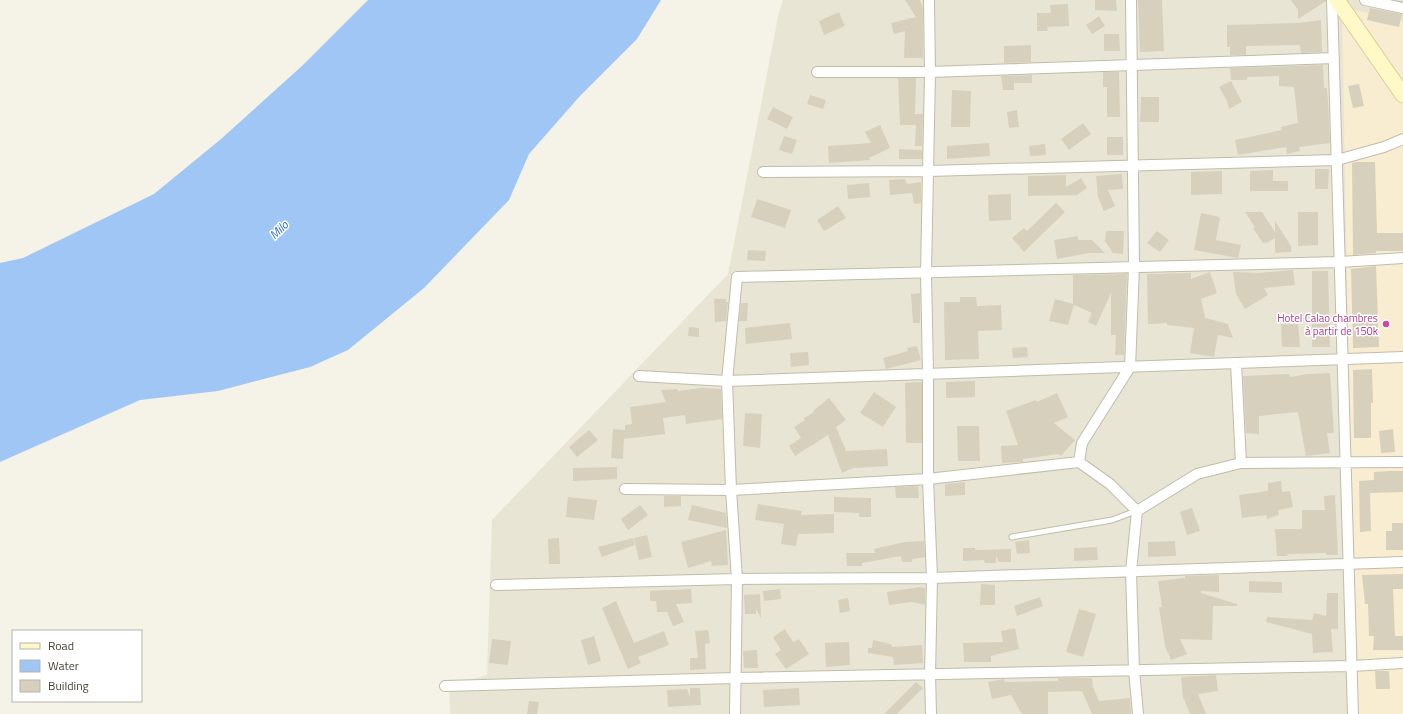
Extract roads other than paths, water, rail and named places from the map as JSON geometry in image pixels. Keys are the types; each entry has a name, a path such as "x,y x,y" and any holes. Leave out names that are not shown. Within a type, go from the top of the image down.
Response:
{"street":[{"path":"929,0 930,72 926,273 928,479 932,578 930,675 931,714"},
{"path":"1079,462 1082,443 1130,367 1134,267 1132,165 1133,64 1130,0"},
{"path":"1332,0 1353,714"},
{"path":"1337,0 1403,95"},
{"path":"1365,0 1403,8"},
{"path":"817,72 930,72 1334,58"},
{"path":"763,172 928,171 1337,160 1378,149 1403,139"},
{"path":"735,714 737,579 730,490 727,381 737,277 1340,262 1403,258"},
{"path":"639,376 727,381 1403,357"},
{"path":"1236,362 1241,463"},
{"path":"625,489 730,490 928,479 1079,462 1110,484 1136,511 1131,572 1134,670 1138,714"},
{"path":"1136,511 1197,474 1241,463 1403,462"},
{"path":"496,585 737,579 932,578 1403,562"},
{"path":"445,686 735,678 1352,666 1403,663"}],"lane":[{"path":"1012,537 1112,520 1136,511"}],"water":[{"name":"Milo","path":"368,0 661,0 637,39 579,97 529,154 509,200 424,288 348,350 310,367 218,391 140,400 0,462 0,263 23,258 154,194 221,139 303,65"}],"place":[{"name":"Hotel Calao chambres à partir de 150k","path":"1386,324"}]}
